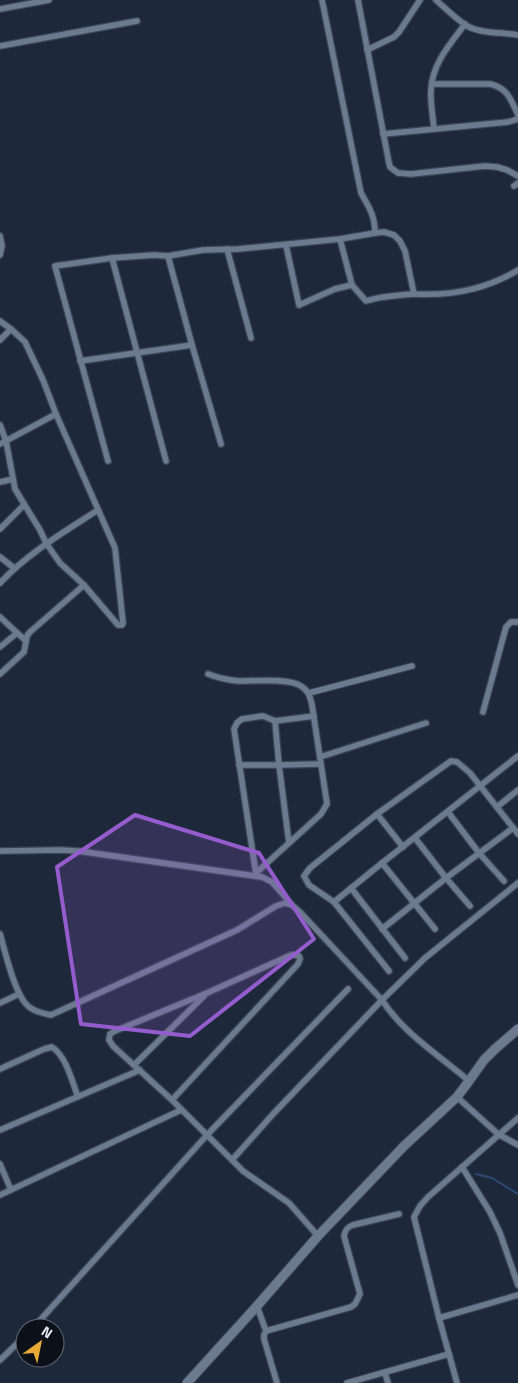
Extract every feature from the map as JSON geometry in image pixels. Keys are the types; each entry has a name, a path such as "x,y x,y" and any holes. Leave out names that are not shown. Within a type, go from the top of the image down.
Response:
{"street":[{"path":"0,9 49,0"},
{"path":"322,0 361,193 375,221 375,233"},
{"path":"358,0 390,167 398,174 411,174 497,166 518,176"},
{"path":"367,50 394,37 420,0"},
{"path":"436,0 465,24 479,30 518,35"},
{"path":"0,46 137,21"},
{"path":"434,129 431,90 433,74 439,60 465,24"},
{"path":"432,84 490,84 498,86 504,90 518,115"},
{"path":"383,134 508,122 518,119"},
{"path":"108,461 55,266 112,258 168,256 203,250 286,245 384,232 394,235 400,241 414,294"},
{"path":"0,236 2,246 0,255"},
{"path":"340,239 352,285 366,301 376,298 414,294 434,295 457,292 490,284 518,270"},
{"path":"286,245 299,304 335,289 352,285"},
{"path":"227,250 251,338"},
{"path":"168,256 221,444"},
{"path":"112,258 166,461"},
{"path":"0,321 25,342 115,548 124,623 122,625 118,624 73,573 60,563 46,543 15,489 6,441 0,425"},
{"path":"0,340 11,329"},
{"path":"80,361 192,345"},
{"path":"0,444 56,414"},
{"path":"0,482 13,479"},
{"path":"0,529 24,505"},
{"path":"0,583 14,568 46,543 98,510"},
{"path":"0,557 14,568"},
{"path":"0,674 24,652 27,636 30,632 84,585"},
{"path":"0,618 26,641"},
{"path":"483,712 506,627 511,622 518,622"},
{"path":"0,647 16,633"},
{"path":"309,693 412,666"},
{"path":"208,674 236,681 292,682 301,686 309,693 327,804 321,814 256,875"},
{"path":"256,875 234,729 237,722 242,719 263,716 275,721 314,716"},
{"path":"275,721 289,843"},
{"path":"239,765 279,765 320,760 426,723"},
{"path":"334,902 518,756"},
{"path":"389,971 334,902 309,885 304,876 310,868 377,814 451,761 460,763 470,773 518,834"},
{"path":"497,806 518,790"},
{"path":"448,812 479,853 504,881"},
{"path":"377,814 403,847"},
{"path":"382,930 446,878 513,828"},
{"path":"415,838 470,906"},
{"path":"0,852 78,851 256,875 266,878 272,882 382,1000 391,1014 469,1082"},
{"path":"382,863 435,929"},
{"path":"232,1160 274,1113 425,958 518,883"},
{"path":"351,888 405,958"},
{"path":"0,934 19,994 26,1004 34,1010 51,1015 237,930 276,906 285,903 292,905"},
{"path":"172,1100 298,964 299,956 291,955 110,1034 109,1040 243,1171 289,1204 318,1236"},
{"path":"42,1318 207,1135 348,989"},
{"path":"134,1065 207,993"},
{"path":"0,1003 19,994"},
{"path":"187,1383 318,1236 398,1153 457,1097 484,1060 518,1029"},
{"path":"0,1069 44,1048 52,1047 62,1056 78,1097"},
{"path":"0,1130 140,1070"},
{"path":"457,1097 498,1134 518,1145"},
{"path":"0,1196 181,1110"},
{"path":"457,1383 414,1217 428,1197 518,1118"},
{"path":"0,1164 11,1190"},
{"path":"462,1167 490,1212 500,1233 518,1285"},
{"path":"266,1331 351,1308 360,1294 344,1236 348,1226 399,1214"},
{"path":"512,1266 518,1264"},
{"path":"439,1318 518,1295"},
{"path":"257,1306 266,1331 264,1339 278,1383"},
{"path":"0,1360 15,1346"},
{"path":"347,1383 449,1354"},
{"path":"386,1373 388,1383"}],"highlighted area":[{"path":"135,815 259,853 314,939 190,1036 81,1024 57,867"}],"waterway":[{"path":"476,1174 492,1178 518,1194"}]}
